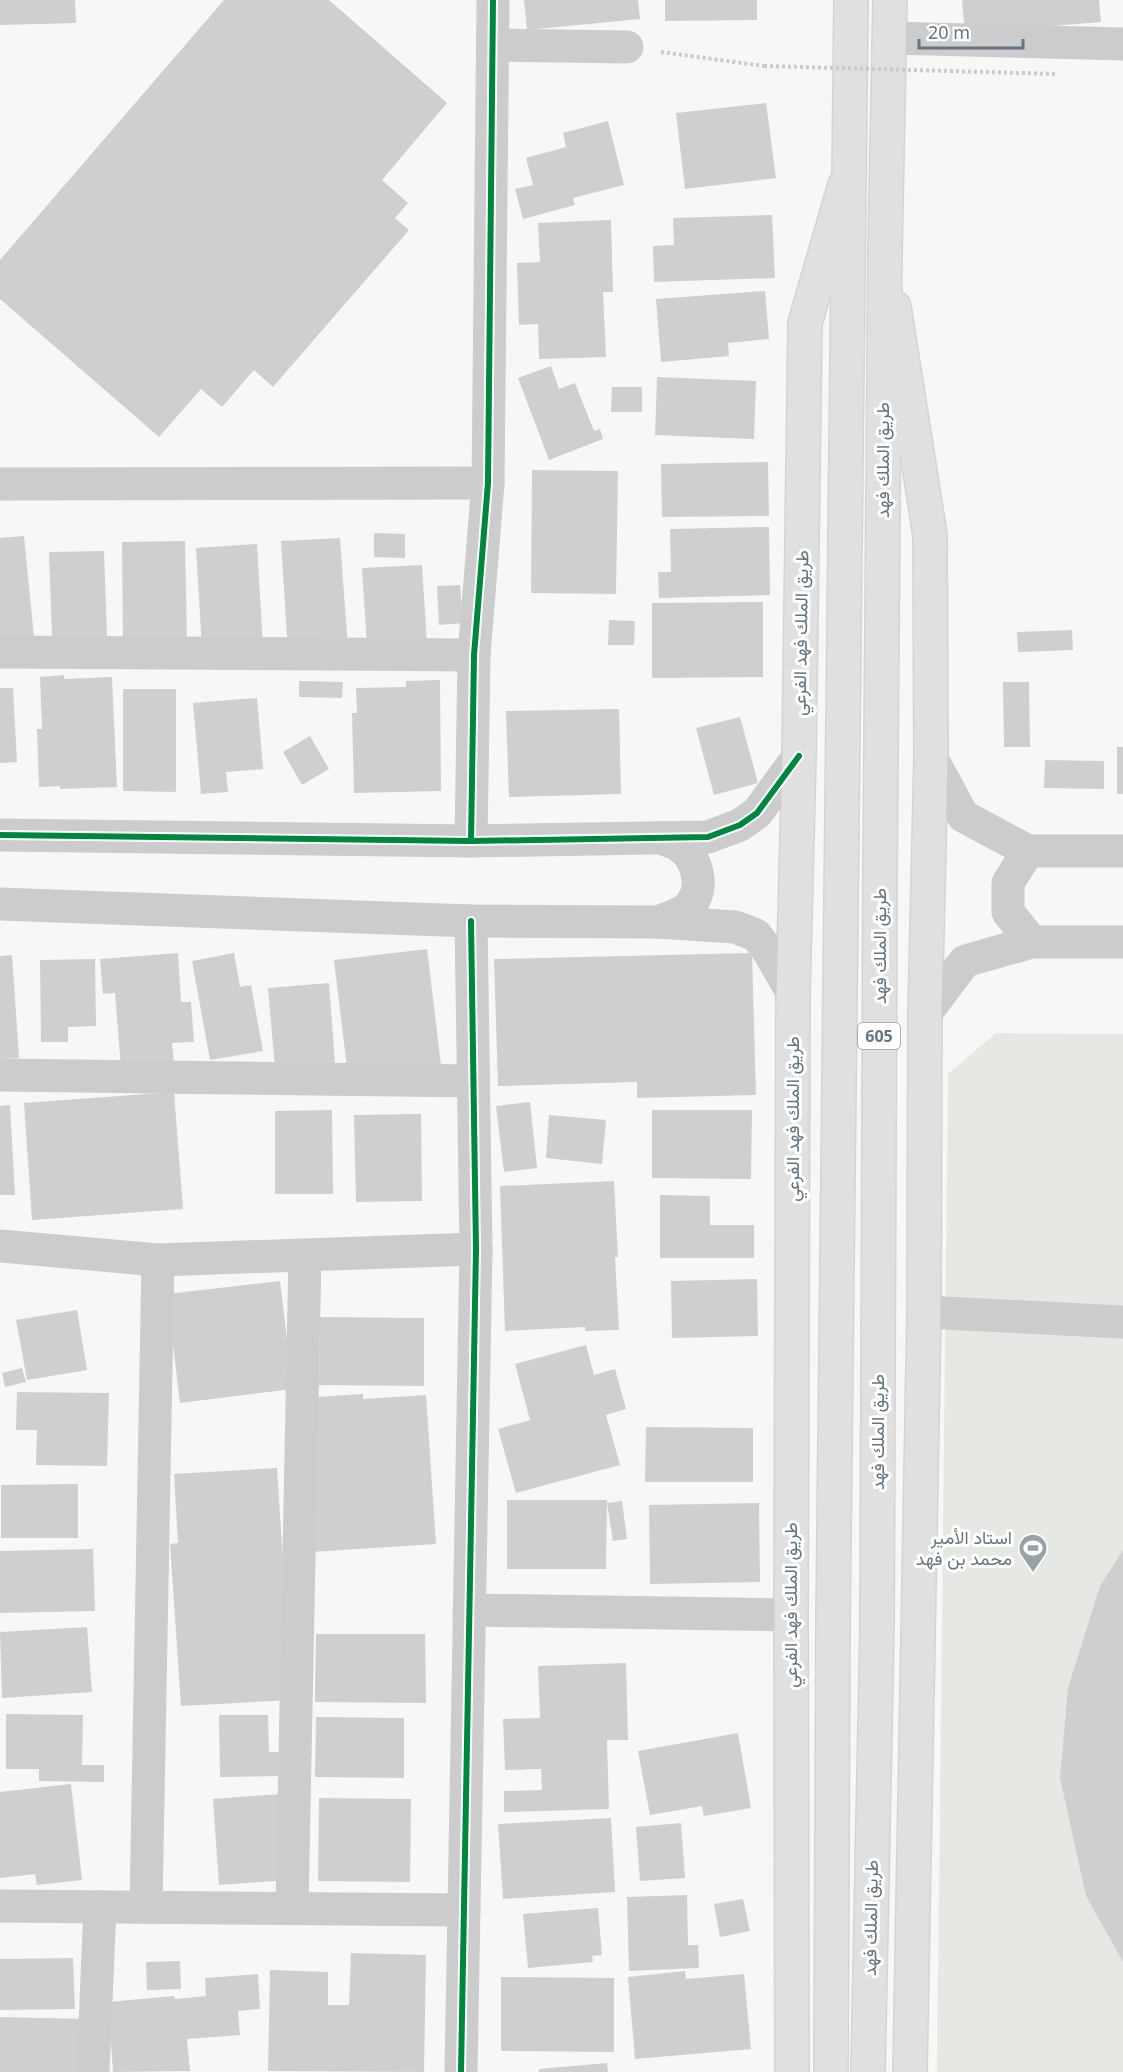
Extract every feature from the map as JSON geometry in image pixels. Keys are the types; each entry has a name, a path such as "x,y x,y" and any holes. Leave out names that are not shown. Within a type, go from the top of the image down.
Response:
{"main road":[{"name":"طريق الملك فهد","path":"831,2072 833,1624 851,0"},
{"name":"طريق الملك فهد","path":"868,2072 877,1626 885,252 890,0"},
{"name":"طريق الملك فهد الفرعي","path":"792,2072 793,994 805,322 848,172"},
{"path":"885,252 930,535 931,757 925,1014 924,1312 910,2072"}],"street":[{"path":"471,841 474,655 488,483 493,0"},
{"path":"890,38 1123,44"},
{"path":"493,45 627,47"},
{"path":"0,484 488,483"},
{"path":"0,652 474,655"},
{"path":"0,835 471,841 708,837 740,825 757,813 799,756"},
{"path":"931,757 963,816 1028,851 1123,851"},
{"path":"658,922 679,914 691,904 697,892 698,875 692,859 682,848 661,838"},
{"path":"1028,851 1008,883 1008,912 1032,942"},
{"path":"0,904 471,921 658,922 735,927 756,935 769,952 793,994"},
{"path":"461,2072 476,1249 471,921"},
{"path":"925,1014 965,962 1032,942 1123,942"},
{"path":"0,1075 473,1081"},
{"path":"0,1246 158,1260 476,1249"},
{"path":"292,1908 305,1255"},
{"path":"146,1907 158,1260"},
{"path":"924,1312 1123,1322"},
{"path":"469,1610 791,1615"},
{"path":"0,1906 464,1910"},
{"path":"93,2072 100,1907"}],"path":[{"path":"627,47 764,66 1058,74"}],"shaded area":[{"name":"استاد الأمير محمد بن فهد","path":"996,1033 1123,1034 1123,2072 937,2072 948,1074"}],"building":[{"path":"0,0 75,0 76,23 0,25"},
{"path":"224,0 329,0 447,103 382,180 408,203 395,218 409,230 273,387 254,370 222,407 201,389 159,437 0,299 0,260"},
{"path":"524,0 638,0 640,19 527,30"},
{"path":"665,0 757,0 757,20 665,21"},
{"path":"962,0 1099,0 1101,22 965,33"},
{"path":"766,103 776,178 685,189 676,113"},
{"path":"608,121 624,185 573,198 575,205 523,219 515,189 533,185 526,158 566,147 563,133"},
{"path":"772,215 775,278 654,282 653,246 674,245 673,218"},
{"path":"611,220 613,292 603,292 606,357 539,359 538,324 519,325 517,263 540,262 538,223"},
{"path":"765,291 769,339 728,343 729,356 661,362 656,299"},
{"path":"551,366 559,389 575,383 594,431 600,429 603,439 549,460 518,378"},
{"path":"657,377 756,381 754,439 655,435"},
{"path":"612,387 642,387 642,412 611,412"},
{"path":"768,462 769,516 662,517 661,464"},
{"path":"532,470 618,471 616,594 531,593"},
{"path":"769,527 770,595 659,598 658,572 671,572 670,529"},
{"path":"374,533 405,534 405,558 374,557"},
{"path":"24,536 34,637 0,640 0,538"},
{"path":"340,538 348,649 288,653 281,541"},
{"path":"185,541 187,644 123,645 122,542"},
{"path":"257,544 263,646 202,649 196,548"},
{"path":"104,551 107,636 52,637 49,552"},
{"path":"422,565 427,644 367,647 362,568"},
{"path":"460,585 463,623 439,625 437,586"},
{"path":"763,602 763,677 652,678 652,603"},
{"path":"609,620 635,621 634,645 608,645"},
{"path":"1072,630 1073,650 1018,652 1017,632"},
{"path":"64,675 64,679 112,677 117,787 60,789 60,786 39,787 37,729 42,729 40,677"},
{"path":"440,680 441,791 354,793 352,713 357,713 356,688 406,687 406,681"},
{"path":"299,681 343,682 342,698 299,697"},
{"path":"1003,682 1029,682 1030,747 1004,747"},
{"path":"0,688 13,688 17,762 0,763"},
{"path":"123,689 176,689 176,792 123,791"},
{"path":"257,698 263,769 226,772 228,792 201,794 193,703"},
{"path":"619,709 621,794 509,797 506,711"},
{"path":"740,717 758,783 714,795 696,728"},
{"path":"310,736 329,769 302,785 283,752"},
{"path":"1117,747 1123,747 1123,794 1117,794"},
{"path":"1045,760 1104,761 1104,789 1044,788"},
{"path":"427,949 441,1065 348,1076 334,960"},
{"path":"178,953 181,1002 191,1002 194,1042 172,1043 174,1064 121,1068 115,993 103,994 100,959"},
{"path":"234,953 240,987 251,985 263,1051 210,1060 192,961"},
{"path":"752,953 756,1095 637,1098 637,1082 498,1086 494,959"},
{"path":"12,955 19,1058 0,1059 0,956"},
{"path":"95,959 96,1026 68,1027 68,1042 41,1042 40,960"},
{"path":"329,983 335,1063 275,1068 268,988"},
{"path":"174,1092 183,1209 32,1220 24,1103"},
{"path":"530,1102 537,1168 504,1172 496,1106"},
{"path":"10,1105 15,1195 0,1195 0,1106"},
{"path":"332,1110 333,1194 275,1194 275,1111"},
{"path":"652,1110 752,1110 751,1179 652,1178"},
{"path":"421,1114 422,1201 356,1202 354,1115"},
{"path":"549,1115 606,1120 602,1164 546,1158"},
{"path":"614,1181 619,1330 585,1331 585,1327 505,1331 500,1186"},
{"path":"660,1195 710,1196 710,1225 754,1225 754,1258 660,1258"},
{"path":"757,1279 758,1336 672,1338 671,1281"},
{"path":"280,1281 293,1389 180,1403 167,1294"},
{"path":"77,1310 87,1370 27,1380 16,1320"},
{"path":"320,1317 424,1318 424,1386 319,1385"},
{"path":"586,1345 594,1375 615,1369 626,1409 606,1415 620,1465 516,1493 498,1429 530,1420 515,1364"},
{"path":"22,1368 26,1382 5,1387 2,1373"},
{"path":"17,1392 109,1393 107,1466 36,1465 37,1430 16,1430"},
{"path":"363,1394 363,1399 426,1395 436,1544 312,1552 302,1398"},
{"path":"646,1427 753,1428 753,1482 645,1482"},
{"path":"277,1468 292,1700 181,1706 170,1544 178,1543 174,1474"},
{"path":"78,1484 78,1538 1,1538 1,1485"},
{"path":"507,1500 607,1500 606,1569 507,1569"},
{"path":"622,1501 627,1539 613,1541 607,1503"},
{"path":"759,1503 760,1582 650,1584 649,1505"},
{"path":"93,1549 95,1611 0,1613 0,1551"},
{"path":"1123,1550 1123,1962 1086,1896 1060,1778 1068,1688 1100,1586"},
{"path":"87,1627 92,1692 2,1698 0,1632"},
{"path":"316,1634 425,1634 426,1703 315,1702"},
{"path":"626,1663 628,1740 607,1740 609,1809 504,1812 504,1791 542,1790 541,1769 505,1770 503,1719 540,1718 538,1666"},
{"path":"6,1714 83,1715 82,1765 104,1765 104,1782 39,1781 39,1769 6,1769"},
{"path":"219,1715 268,1715 269,1752 282,1752 282,1776 220,1777"},
{"path":"316,1717 404,1718 404,1778 315,1777"},
{"path":"738,1733 751,1808 704,1816 702,1806 650,1815 638,1751"},
{"path":"71,1784 82,1880 37,1885 35,1874 0,1878 0,1792"},
{"path":"281,1794 288,1880 219,1885 213,1799"},
{"path":"319,1798 411,1799 410,1882 318,1881"},
{"path":"611,1818 615,1892 503,1899 498,1824"},
{"path":"681,1823 685,1878 640,1881 636,1827"},
{"path":"687,1895 688,1945 698,1945 699,1968 629,1971 627,1897"},
{"path":"743,1899 750,1931 720,1937 714,1904"},
{"path":"598,1908 602,1955 592,1956 593,1962 528,1968 523,1914"},
{"path":"351,1953 426,1955 424,2072 268,2071 270,1970 328,1972 328,2005 349,2005"},
{"path":"73,1958 75,2009 0,2010 0,1959"},
{"path":"180,1961 181,1989 147,1990 146,1962"},
{"path":"685,1971 686,1979 744,1974 751,2049 635,2059 628,1977"},
{"path":"258,1974 260,2009 238,2011 240,2035 187,2039 190,2071 113,2072 108,2002 174,1996 175,1999 206,1996 205,1978"},
{"path":"501,1977 614,1978 614,2052 501,2051"},
{"path":"0,2017 83,2019 82,2072 0,2072"},
{"path":"607,2063 608,2072 539,2072 539,2069"}],"cycle path":[{"path":"471,841 474,655 488,483 493,0"},
{"path":"0,835 471,841 708,837 740,825 757,813 799,756"},
{"path":"461,2072 476,1249 471,921"}],"place":[{"name":"استاد الأمير محمد بن فهد","path":"1033,1574"}]}
